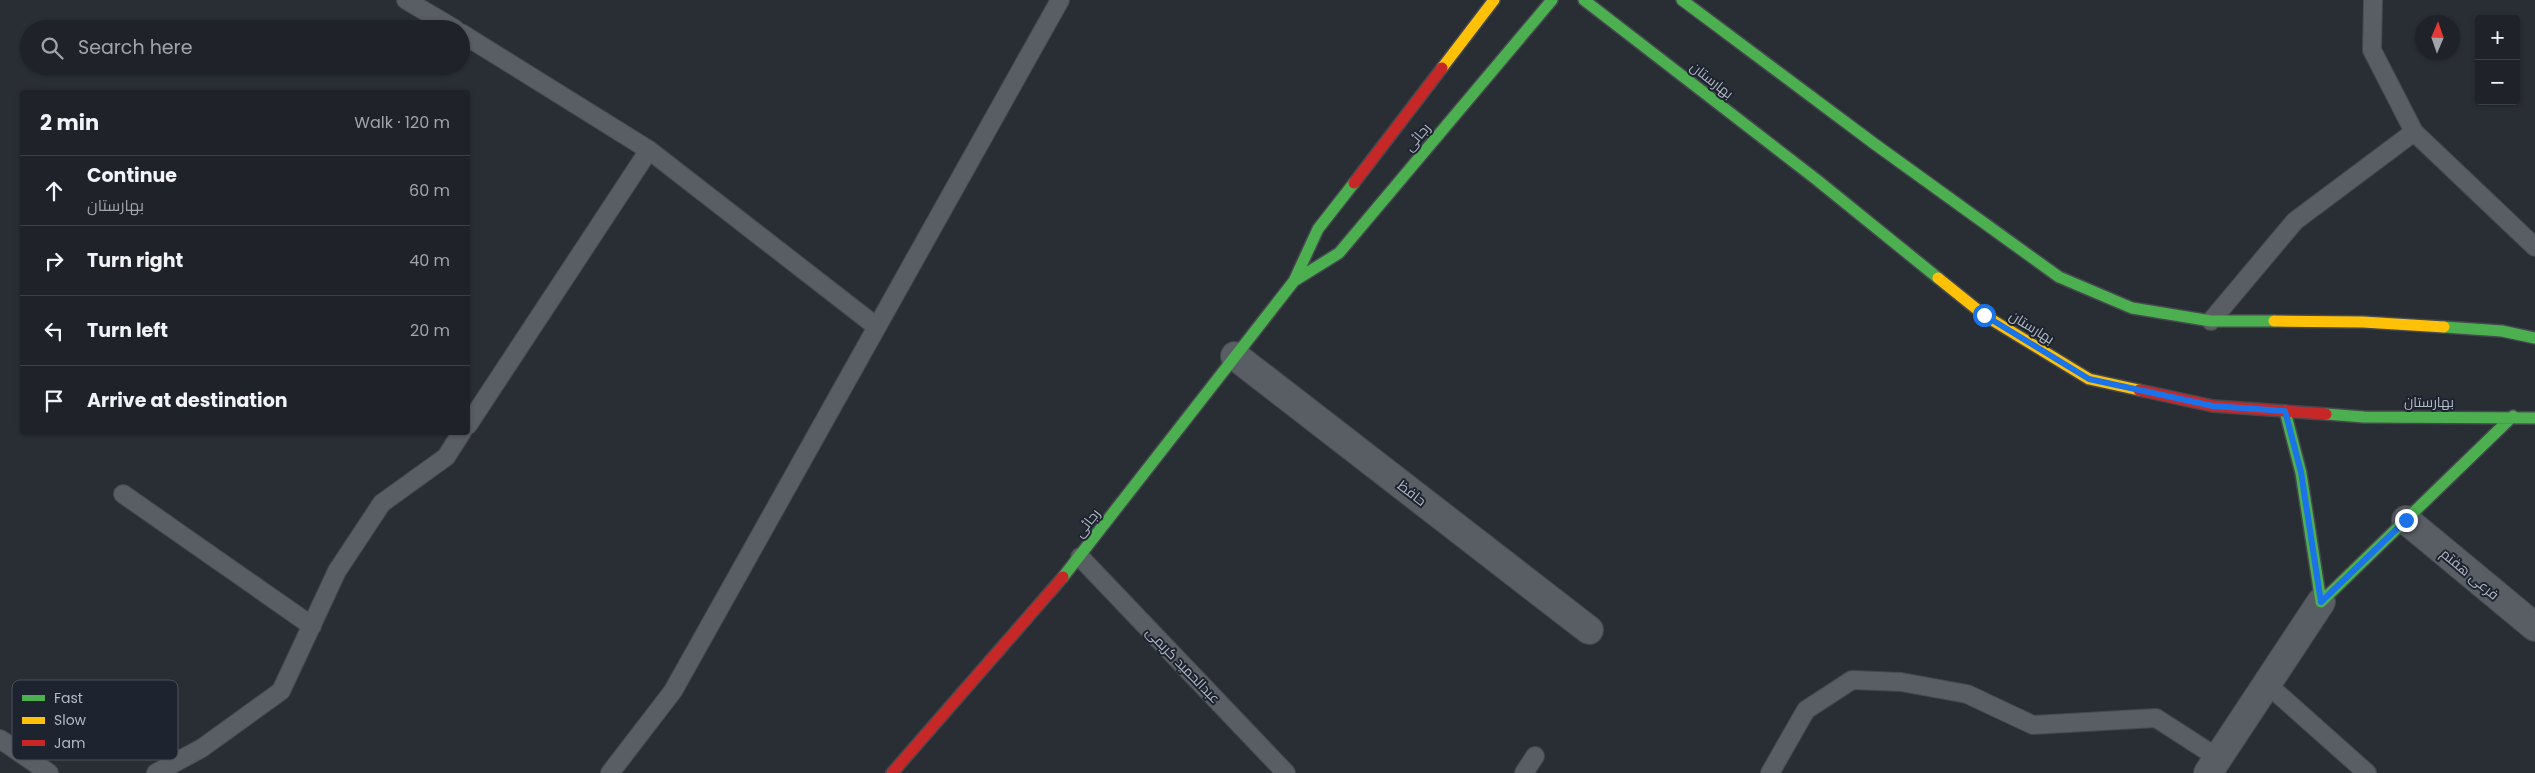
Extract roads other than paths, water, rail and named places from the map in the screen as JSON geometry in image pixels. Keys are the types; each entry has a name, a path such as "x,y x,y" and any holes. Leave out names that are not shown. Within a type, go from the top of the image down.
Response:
{"street":[{"name":"رجائی","path":"892,773 1080,556 1294,281 1318,229 1494,0"},
{"name":"رجائی","path":"1294,281 1339,254 1552,0"},
{"name":"بهارستان","path":"1584,0 1817,180 1984,315 2089,379 2213,406 2364,417 2513,416 2535,418"},
{"path":"1682,0 1887,153 2059,277 2132,308 2211,321 2363,322 2502,331 2535,338"},
{"name":"حافظ","path":"1235,356 1589,630"},
{"path":"2285,411 2301,472 2321,602"},
{"path":"2213,766 2321,602 2513,416"},
{"name":"فرعی هفتم","path":"2406,520 2535,627"}],"lane":[{"path":"406,0 440,20"},
{"path":"610,773 673,691 1060,0"},
{"path":"2373,0 2372,50 2414,132 2535,247"},
{"path":"470,39 650,150 877,327"},
{"path":"2211,321 2295,222 2414,132"},
{"path":"470,422 650,150"},
{"path":"156,773 202,748 281,691 337,571 382,503 446,457 460,435"},
{"path":"123,494 312,626"},
{"name":"عبدالحمید کریمی","path":"1080,556 1286,773"},
{"path":"1770,773 1806,710 1852,680 1901,682 1967,694 2033,725 2156,718 2213,766"},
{"path":"2267,684 2367,773"},
{"path":"0,739 12,747"},
{"path":"1524,773 1535,756"},
{"path":"30,760 49,773"}]}
